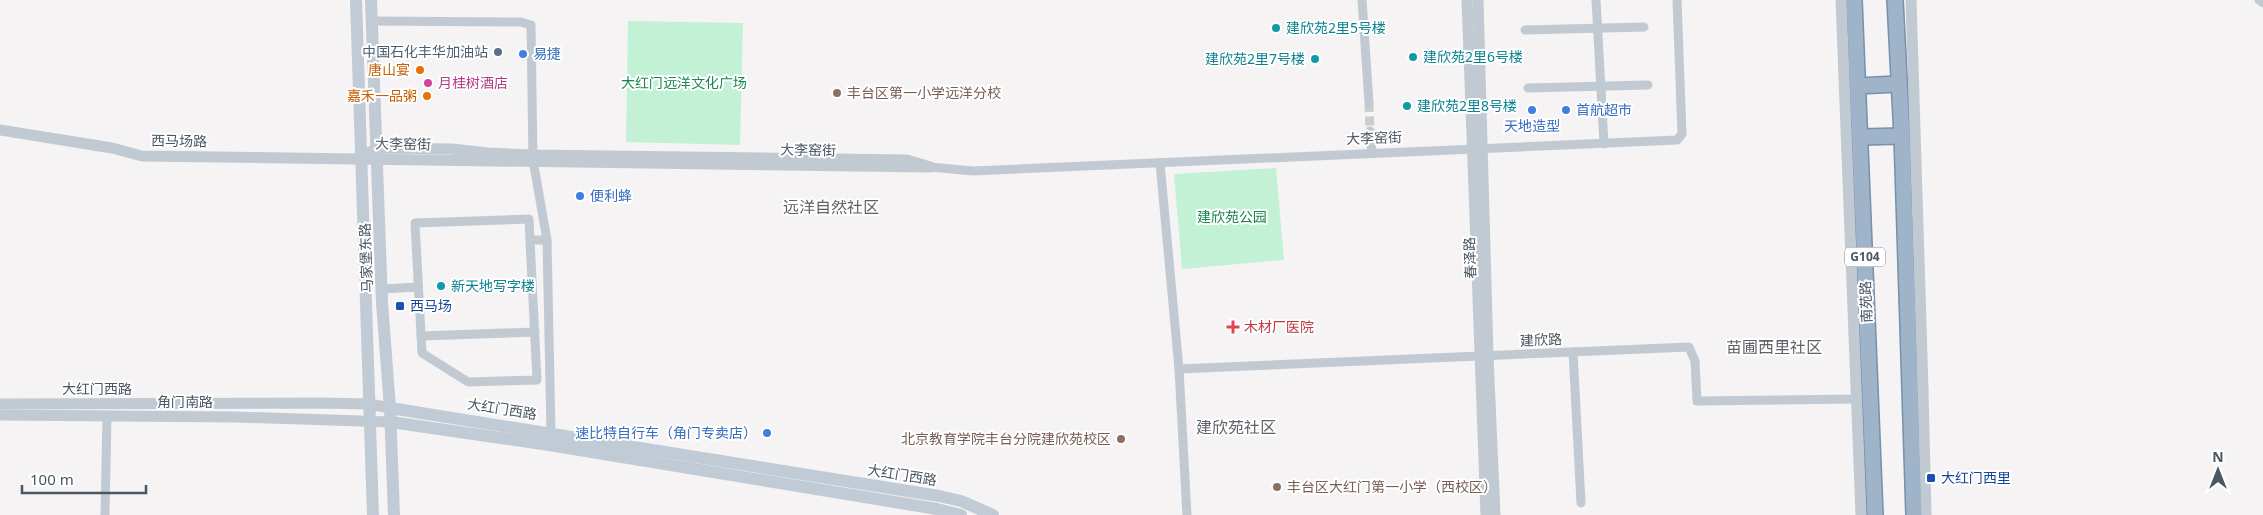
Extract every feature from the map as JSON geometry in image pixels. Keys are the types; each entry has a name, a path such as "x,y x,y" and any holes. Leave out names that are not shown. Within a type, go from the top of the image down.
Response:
{"highway":[{"name":"南苑路","path":"1854,0 1875,515"},
{"path":"1895,0 1902,136 1914,515"},
{"path":"1857,86 1898,84"},
{"path":"1861,137 1902,136"}],"main road":[{"name":"马家堡东路","path":"356,0 373,515"},
{"name":"马家堡东路","path":"371,0 382,289 391,422 394,515"},
{"name":"大红门西路","path":"390,408 551,432 939,496 961,501 993,515"},
{"name":"大红门西路","path":"391,422 549,445 937,508 961,515"}],"street":[{"path":"1362,0 1369,103"},
{"name":"春泽路","path":"1467,0 1477,150"},
{"name":"春泽路","path":"1478,0 1477,150 1486,515"},
{"path":"1596,0 1604,144"},
{"name":"大李窑街","path":"360,158 376,153 930,167 973,171 1677,140 1682,134 1677,0"},
{"path":"1841,0 1861,515"},
{"path":"1911,0 1926,515"},
{"path":"2259,0 2263,3"},
{"path":"372,21 521,22 531,25 532,158 547,240 551,432"},
{"path":"1525,30 1644,27"},
{"path":"1528,88 1648,85"},
{"name":"西马场路","path":"0,130 112,148 142,156 360,158"},
{"path":"1370,131 1372,153"},
{"path":"1160,163 1179,369 1187,515"},
{"path":"528,219 530,240 537,380 468,382 422,353 415,223 528,219"},
{"path":"530,240 547,240"},
{"path":"382,289 418,287"},
{"path":"421,336 535,332"},
{"name":"建欣路","path":"1179,369 1689,347 1695,361 1697,401 1857,399"},
{"path":"1573,352 1581,503"},
{"name":"春泽路","path":"1483,356 1495,515"},
{"path":"1910,367 1923,389"},
{"name":"大红门西路","path":"0,404 369,404 390,408"},
{"name":"角门南路","path":"0,415 370,421"},
{"path":"105,515 106,416"},
{"name":"大红门西路","path":"370,421 391,422"}],"green space":[{"name":"大红门远洋文化广场","path":"628,21 743,23 740,145 626,142"},
{"name":"建欣苑公园","path":"1276,168 1284,260 1182,269 1174,174"}],"tunnel":[{"path":"1369,103 1370,131"}],"place":[{"name":"建欣苑2里5号楼","path":"1276,28"},
{"name":"中国石化丰华加油站","path":"498,52"},
{"name":"易捷","path":"523,54"},
{"name":"建欣苑2里6号楼","path":"1413,57"},
{"name":"建欣苑2里7号楼","path":"1315,59"},
{"name":"唐山宴","path":"420,70"},
{"name":"月桂树酒店","path":"428,83"},
{"name":"丰台区第一小学远洋分校","path":"837,93"},
{"name":"嘉禾一品粥","path":"427,96"},
{"name":"建欣苑2里8号楼","path":"1407,106"},
{"name":"天地造型","path":"1532,110"},
{"name":"首航超市","path":"1566,110"},
{"name":"便利蜂","path":"580,196"},
{"name":"新天地写字楼","path":"441,286"},
{"name":"西马场","path":"400,306"},
{"name":"木材厂医院","path":"1233,327"},
{"name":"速比特自行车（角门专卖店）","path":"767,433"},
{"name":"北京教育学院丰台分院建欣苑校区","path":"1121,439"},
{"name":"大红门西里","path":"1931,478"},
{"name":"丰台区大红门第一小学（西校区）","path":"1277,487"}],"district":[{"name":"远洋自然社区","path":"831,207"},
{"name":"苗圃西里社区","path":"1774,347"},
{"name":"建欣苑社区","path":"1236,427"}]}
